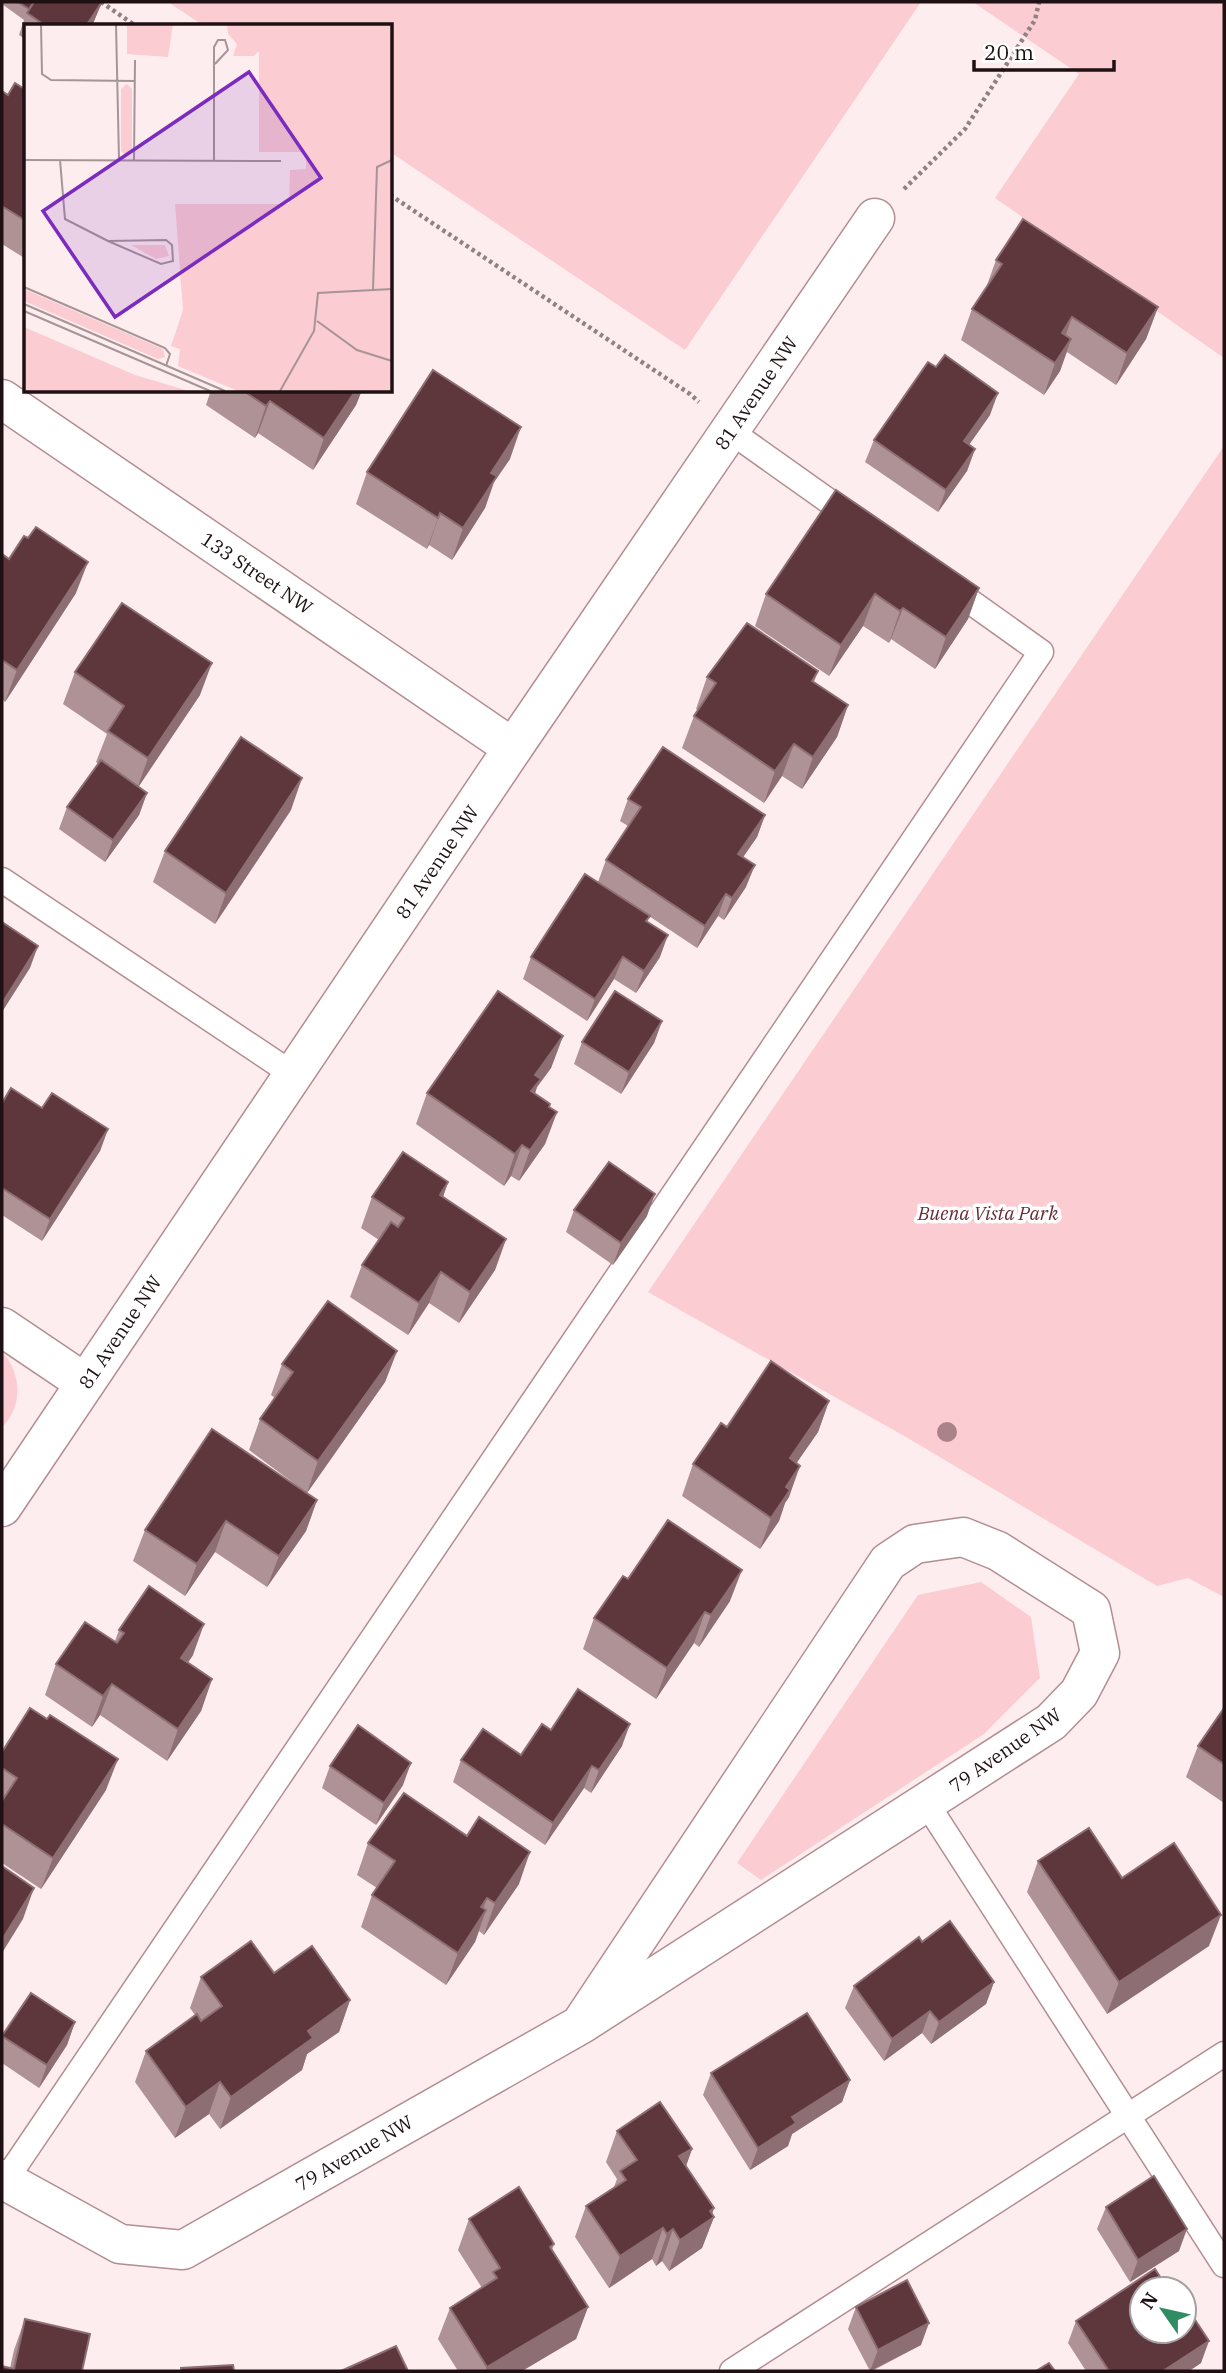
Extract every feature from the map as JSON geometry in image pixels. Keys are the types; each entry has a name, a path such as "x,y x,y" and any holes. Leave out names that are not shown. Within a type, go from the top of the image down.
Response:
{"street":[{"name":"81 Avenue NW","path":"3,1503 875,218"},
{"name":"133 Street NW","path":"2,399 513,748"},
{"path":"2,1327 85,1383"},
{"name":"79 Avenue NW","path":"3,2180 120,2244 183,2250 580,2025 1051,1722 1079,1693 1100,1653 1091,1610 998,1550 963,1536 915,1544 888,1562 580,2025"}],"lane":[{"path":"730,431 874,534"},
{"path":"3,2180 1041,652 930,573"},
{"path":"2,880 294,1075"},
{"path":"927,1804 1224,2265"},
{"path":"732,2371 1224,2054"}],"path":[{"path":"101,2 133,24"},
{"path":"875,218 965,129 1035,20 1039,2"},
{"path":"392,196 690,394 730,431"}],"green space":[{"path":"168,2 921,2 685,350 392,153 392,24 201,24"},
{"path":"973,2 1224,2 1224,358 995,198 1079,74"},
{"name":"Buena Vista Park","path":"1224,446 1224,1597 1188,1578 1157,1586 906,1437 648,1292"},
{"path":"2,1352 13,1370 17,1400 9,1419 2,1427"},
{"path":"981,1582 1031,1617 1040,1678 984,1734 761,1880 737,1863 918,1595"}],"building":[{"path":"18,2 34,2 29,9"},
{"path":"34,2 102,2 87,24 43,24 27,13"},
{"path":"15,83 24,89 24,220 2,206 2,91 8,95"},
{"path":"1023,219 1158,307 1127,353 1072,317 1062,333 1071,339 1055,363 972,309 1002,264 996,260"},
{"path":"945,355 998,393 964,441 975,449 946,490 874,440 928,362 936,367"},
{"path":"433,370 521,427 491,473 497,476 463,528 440,513 438,518 367,472"},
{"path":"245,392 355,392 324,438 270,401 266,406"},
{"path":"836,490 979,588 946,637 903,608 900,611 875,594 841,645 766,594"},
{"path":"36,527 88,562 17,670 2,660 2,554 9,559 24,536 28,538"},
{"path":"122,603 212,663 148,758 108,731 124,706 75,672"},
{"path":"747,623 818,671 812,681 848,705 813,757 794,744 775,771 694,716 716,683 707,677"},
{"path":"241,737 302,778 226,893 165,851"},
{"path":"663,747 765,815 738,854 755,865 732,898 726,894 705,926 606,860 641,807 628,799"},
{"path":"101,760 147,793 113,840 67,807"},
{"path":"585,874 650,916 646,921 668,935 644,971 623,957 595,999 531,957"},
{"path":"2,922 38,946 3,1002 2,1001"},
{"path":"498,991 563,1036 535,1075 541,1079 531,1091 557,1112 530,1150 522,1145 515,1154 427,1093"},
{"path":"615,991 662,1021 629,1072 582,1042"},
{"path":"11,1088 42,1108 52,1093 108,1129 50,1219 2,1188 2,1103"},
{"path":"403,1152 448,1182 440,1195 506,1239 470,1292 441,1272 419,1303 362,1265 391,1222 398,1227 404,1218 372,1197"},
{"path":"609,1162 655,1194 621,1243 574,1210"},
{"path":"328,1301 397,1351 318,1461 260,1419 293,1372 282,1364"},
{"path":"771,1361 829,1401 790,1458 800,1466 786,1487 790,1490 771,1518 693,1464 721,1423 727,1427"},
{"path":"212,1429 317,1500 279,1556 226,1521 197,1564 145,1530"},
{"path":"668,1520 742,1570 711,1615 705,1612 667,1668 594,1618 623,1576 628,1579"},
{"path":"149,1586 204,1624 181,1658 212,1679 178,1729 112,1684 103,1696 56,1664 85,1622 117,1643 124,1633 119,1630"},
{"path":"578,1689 630,1724 599,1770 592,1766 553,1823 461,1760 483,1729 521,1755 542,1724 551,1730"},
{"path":"30,1708 47,1719 50,1715 118,1759 53,1858 2,1824 2,1801 17,1778 2,1768 2,1752"},
{"path":"1224,1708 1224,1764 1198,1746"},
{"path":"358,1725 411,1763 384,1803 330,1766"},
{"path":"404,1793 467,1836 479,1817 530,1852 495,1903 487,1898 481,1907 486,1910 458,1953 372,1895 395,1861 368,1843"},
{"path":"1089,1828 1122,1878 1174,1843 1221,1915 1119,1982 1038,1861"},
{"path":"2,1866 34,1888 2,1940"},
{"path":"950,1921 994,1982 939,2022 930,2011 892,2039 854,1986 919,1937 922,1942"},
{"path":"251,1941 274,1973 312,1946 350,2000 308,2031 313,2038 231,2097 220,2082 186,2107 146,2051 197,2014 201,2021 222,2006 201,1977"},
{"path":"31,1993 75,2022 47,2065 2,2036"},
{"path":"807,2013 850,2080 792,2117 796,2123 758,2148 711,2073"},
{"path":"660,2102 692,2149 679,2156 714,2208 710,2211 714,2217 680,2240 673,2229 667,2234 663,2228 620,2256 586,2206 626,2180 620,2171 637,2160 617,2131"},
{"path":"1154,2176 1187,2229 1138,2260 1106,2207"},
{"path":"519,2187 554,2244 550,2247 588,2307 487,2367 450,2308 497,2278 493,2272 500,2268 469,2219"},
{"path":"1155,2269 1159,2275 1146,2275"},
{"path":"907,2280 929,2323 878,2350 856,2307"},
{"path":"1128,2287 1128,2345 1198,2345 1198,2324 1209,2341 1163,2371 1109,2371 1076,2321"},
{"path":"25,2319 90,2334 82,2371 2,2371 2,2366 14,2369"},
{"path":"396,2346 408,2371 341,2371"},
{"path":"1049,2363 1055,2371 1036,2371"},
{"path":"233,2365 234,2371 181,2371 181,2368"}]}
